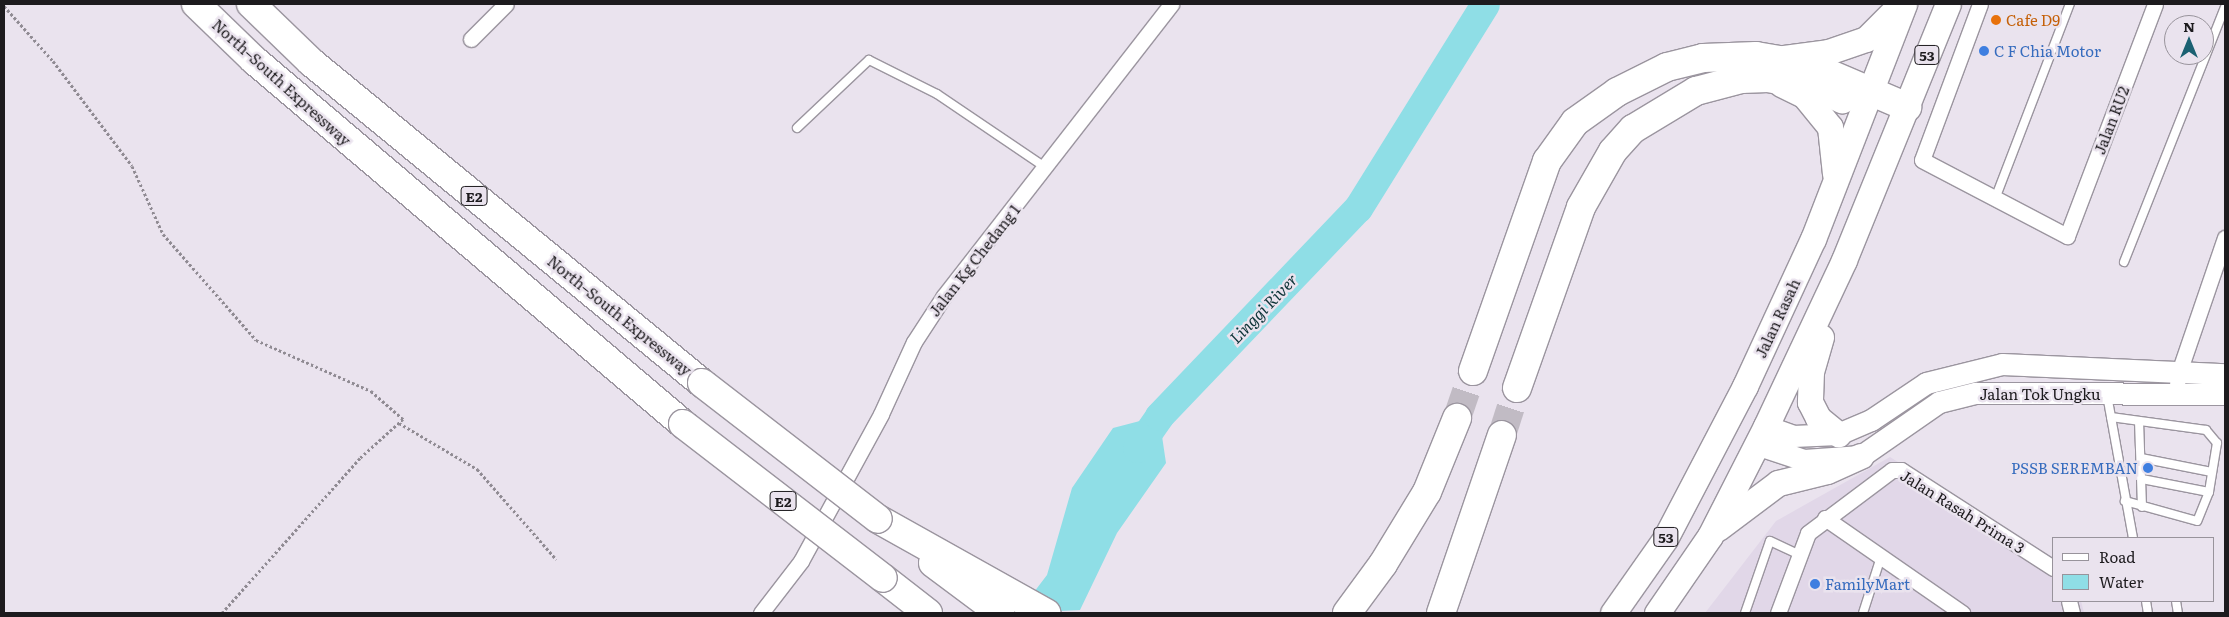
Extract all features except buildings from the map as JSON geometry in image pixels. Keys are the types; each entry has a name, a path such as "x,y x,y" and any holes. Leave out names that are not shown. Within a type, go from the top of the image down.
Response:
{"highway":[{"name":"North–South Expressway","path":"196,4 261,66 682,424 928,613"},
{"name":"North–South Expressway","path":"251,4 311,62 702,383 1000,613"},
{"path":"1517,388 1581,208 1613,151 1653,115 1696,91 1720,82 1776,68 1866,39 1902,4"},
{"name":"Jalan Rasah","path":"1612,613 1665,539 1745,386 1836,179 1902,4"},
{"name":"53","path":"1657,613 1710,536 1756,433 1844,260 1944,12"},
{"path":"1473,371 1547,161 1575,122 1616,92 1668,67 1703,58 1776,68 1820,88 1867,101 1903,115"},
{"path":"1776,68 1820,109 1830,127 1836,179"},
{"path":"1838,434 1813,410 1810,388 1844,260"},
{"path":"1711,454 1756,433 1745,386"},
{"path":"1347,613 1384,564 1426,492 1457,418"},
{"path":"1441,613 1502,435"},
{"path":"1710,536 1778,482 1861,456"},
{"path":"878,519 1046,613"},
{"path":"883,578 916,613"}],"main road":[{"name":"Jalan Tok Ungku","path":"1756,433 1793,436 1838,434 1871,420 1926,383 1959,371 2002,364 2178,375 2225,374"},
{"name":"Jalan Tok Ungku","path":"1861,456 1939,402 1976,392 2176,397 2225,394"},
{"path":"1756,433 1804,460 1861,456"}],"street":[{"path":"471,40 506,4"},
{"name":"Jalan Kg Chedang 1","path":"761,613 801,561 881,414 914,342 944,296 1046,168 1171,4"},
{"path":"1980,4 1922,160 1996,199"},
{"name":"Jalan RU2","path":"1996,199 2067,236 2155,4"},
{"path":"1944,12 1970,29"},
{"path":"2176,397 2178,375 2225,238"},
{"name":"Jalan Rasah Prima 3","path":"1778,613 1798,554 1808,533 1883,472 1901,470 2052,567"},
{"path":"1825,518 1962,613"}],"lane":[{"path":"1996,199 2070,4"},
{"path":"2124,262 2225,7"},
{"path":"797,128 869,60 937,94 1046,168"},
{"path":"2107,395 2133,537"},
{"path":"2111,417 2213,434 2217,443 2209,492 2197,521 2125,501"},
{"path":"2139,421 2142,507"},
{"path":"2141,458 2212,472"},
{"path":"2142,479 2209,492"},
{"path":"1745,613 1770,541 1798,554"},
{"path":"1864,613 1881,557"}],"path":[{"path":"4,6 53,61 132,166 163,234 256,340 371,391 403,419 360,458 222,613"},
{"path":"399,423 476,469 556,559"}],"shaded area":[{"path":"1890,457 2052,558 2052,602 2081,602 2084,613 1705,613 1776,521"}],"water":[{"path":"1159,416 1166,463 1117,533 1080,610 1018,613 1047,575 1072,488 1113,428"}],"waterway":[{"name":"Linggi River","path":"1137,448 1159,416 1358,208 1485,4"}],"tunnel":[{"path":"1457,418 1473,371"},
{"path":"1502,435 1517,388"}],"place":[{"name":"Cafe D9","path":"1996,20"},
{"name":"C F Chia Motor","path":"1984,51"},
{"name":"PSSB SEREMBAN","path":"2148,468"},
{"name":"FamilyMart","path":"1815,584"}]}
